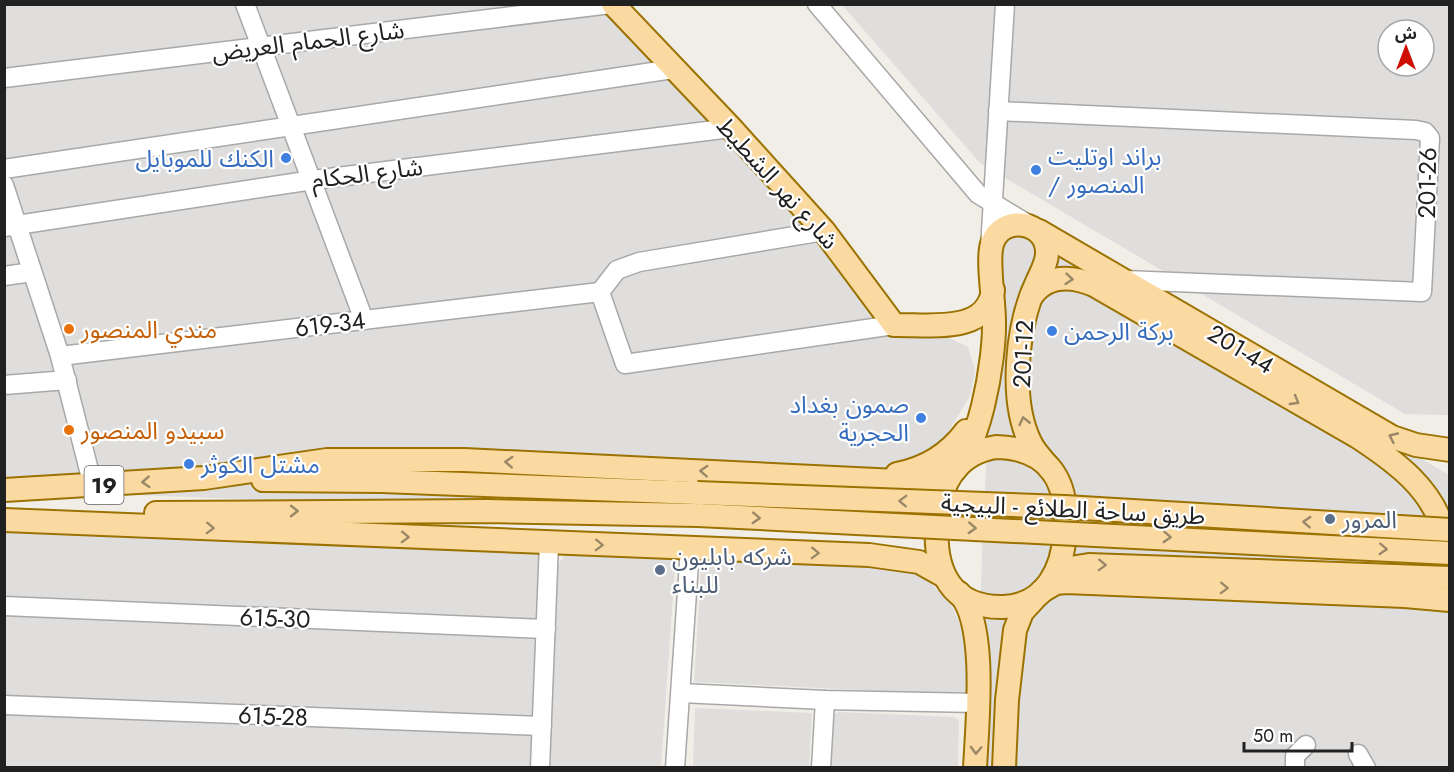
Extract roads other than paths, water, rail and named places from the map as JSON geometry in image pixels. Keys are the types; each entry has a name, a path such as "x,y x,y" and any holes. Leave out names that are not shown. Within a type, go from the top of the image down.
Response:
{"main road":[{"name":"شارع نهر الشطيط","path":"612,4 731,128 824,231 894,326"},
{"path":"990,252 996,234 1004,228 1022,223 1035,228"},
{"name":"201-44","path":"1035,228 1392,437 1449,450"},
{"name":"201-12","path":"1035,228 1044,238 1048,255 1025,309 1018,354 1022,415 1030,442 1052,471"},
{"name":"201-12","path":"949,475 970,446 990,371 994,325 990,252"},
{"path":"1025,309 1039,288 1057,278 1083,281 1106,291 1375,448 1407,474 1430,499 1438,512 1448,540"},
{"path":"894,326 953,324 973,320 985,312 990,303 993,287"},
{"path":"851,478 918,469 939,458 958,441 974,420 990,371 987,340 981,332 972,327 953,324"},
{"path":"204,478 327,460 373,459 464,460 918,482 934,481 949,475 975,453 996,447 1028,453 1052,471 1061,484 1067,513 1060,566 1017,620 1011,664 1004,768"},
{"path":"949,475 940,495 936,537 937,559 951,584 966,600 973,616 978,703 975,768"},
{"path":"204,478 382,481 697,504"},
{"name":"19","path":"4,490 204,478"},
{"path":"4,519 217,511 488,511 697,504"},
{"name":"طريق ساحة الطلائع - البيجية","path":"697,504 1448,540"},
{"path":"1449,507 1449,563"},
{"path":"4,519 869,555 918,562 972,601 990,606 1015,606 1056,583 1405,596 1449,600"},
{"path":"869,555 905,564 941,588 956,604 972,632 977,662"},
{"path":"1043,589 1061,572 1080,566 1449,578"},
{"path":"1011,664 1016,640 1035,614 1065,593 1099,583"}],"street":[{"path":"246,4 364,320"},
{"name":"شارع الحمام العريض","path":"4,78 612,4"},
{"path":"817,4 830,12 978,194 1035,228"},
{"name":"201-12","path":"990,252 991,203 1005,4"},
{"path":"4,169 673,69"},
{"name":"201-26","path":"998,111 1416,130 1425,132 1430,138 1422,292 1125,280"},
{"name":"شارع الحكام","path":"11,226 313,180 731,128"},
{"path":"4,185 11,226 32,272 60,356 93,486"},
{"path":"824,231 639,262 618,270 600,292 625,364 894,326"},
{"path":"4,276 32,272"},
{"name":"619-34","path":"60,356 600,292"},
{"path":"4,385 67,380"},
{"path":"540,768 549,543"},
{"path":"675,768 690,548"},
{"name":"615-30","path":"4,606 546,629"},
{"path":"681,693 825,700 978,703"},
{"path":"821,768 825,700"},
{"name":"615-28","path":"4,705 542,726"},
{"path":"1295,768 1295,756 1306,745"}],"place":[{"name":"الكنك للموبايل","path":"286,158"},
{"name":"براند اوتليت / المنصور","path":"1036,170"},
{"name":"مندي المنصور","path":"69,329"},
{"name":"بركة الرحمن","path":"1052,331"},
{"name":"صمون بغداد الحجرية","path":"921,418"},
{"name":"سبيدو المنصور","path":"69,430"},
{"name":"مشتل الكوثر","path":"189,464"},
{"name":"المرور","path":"1330,519"},
{"name":"شركه بابليون للبناء","path":"660,570"}]}
